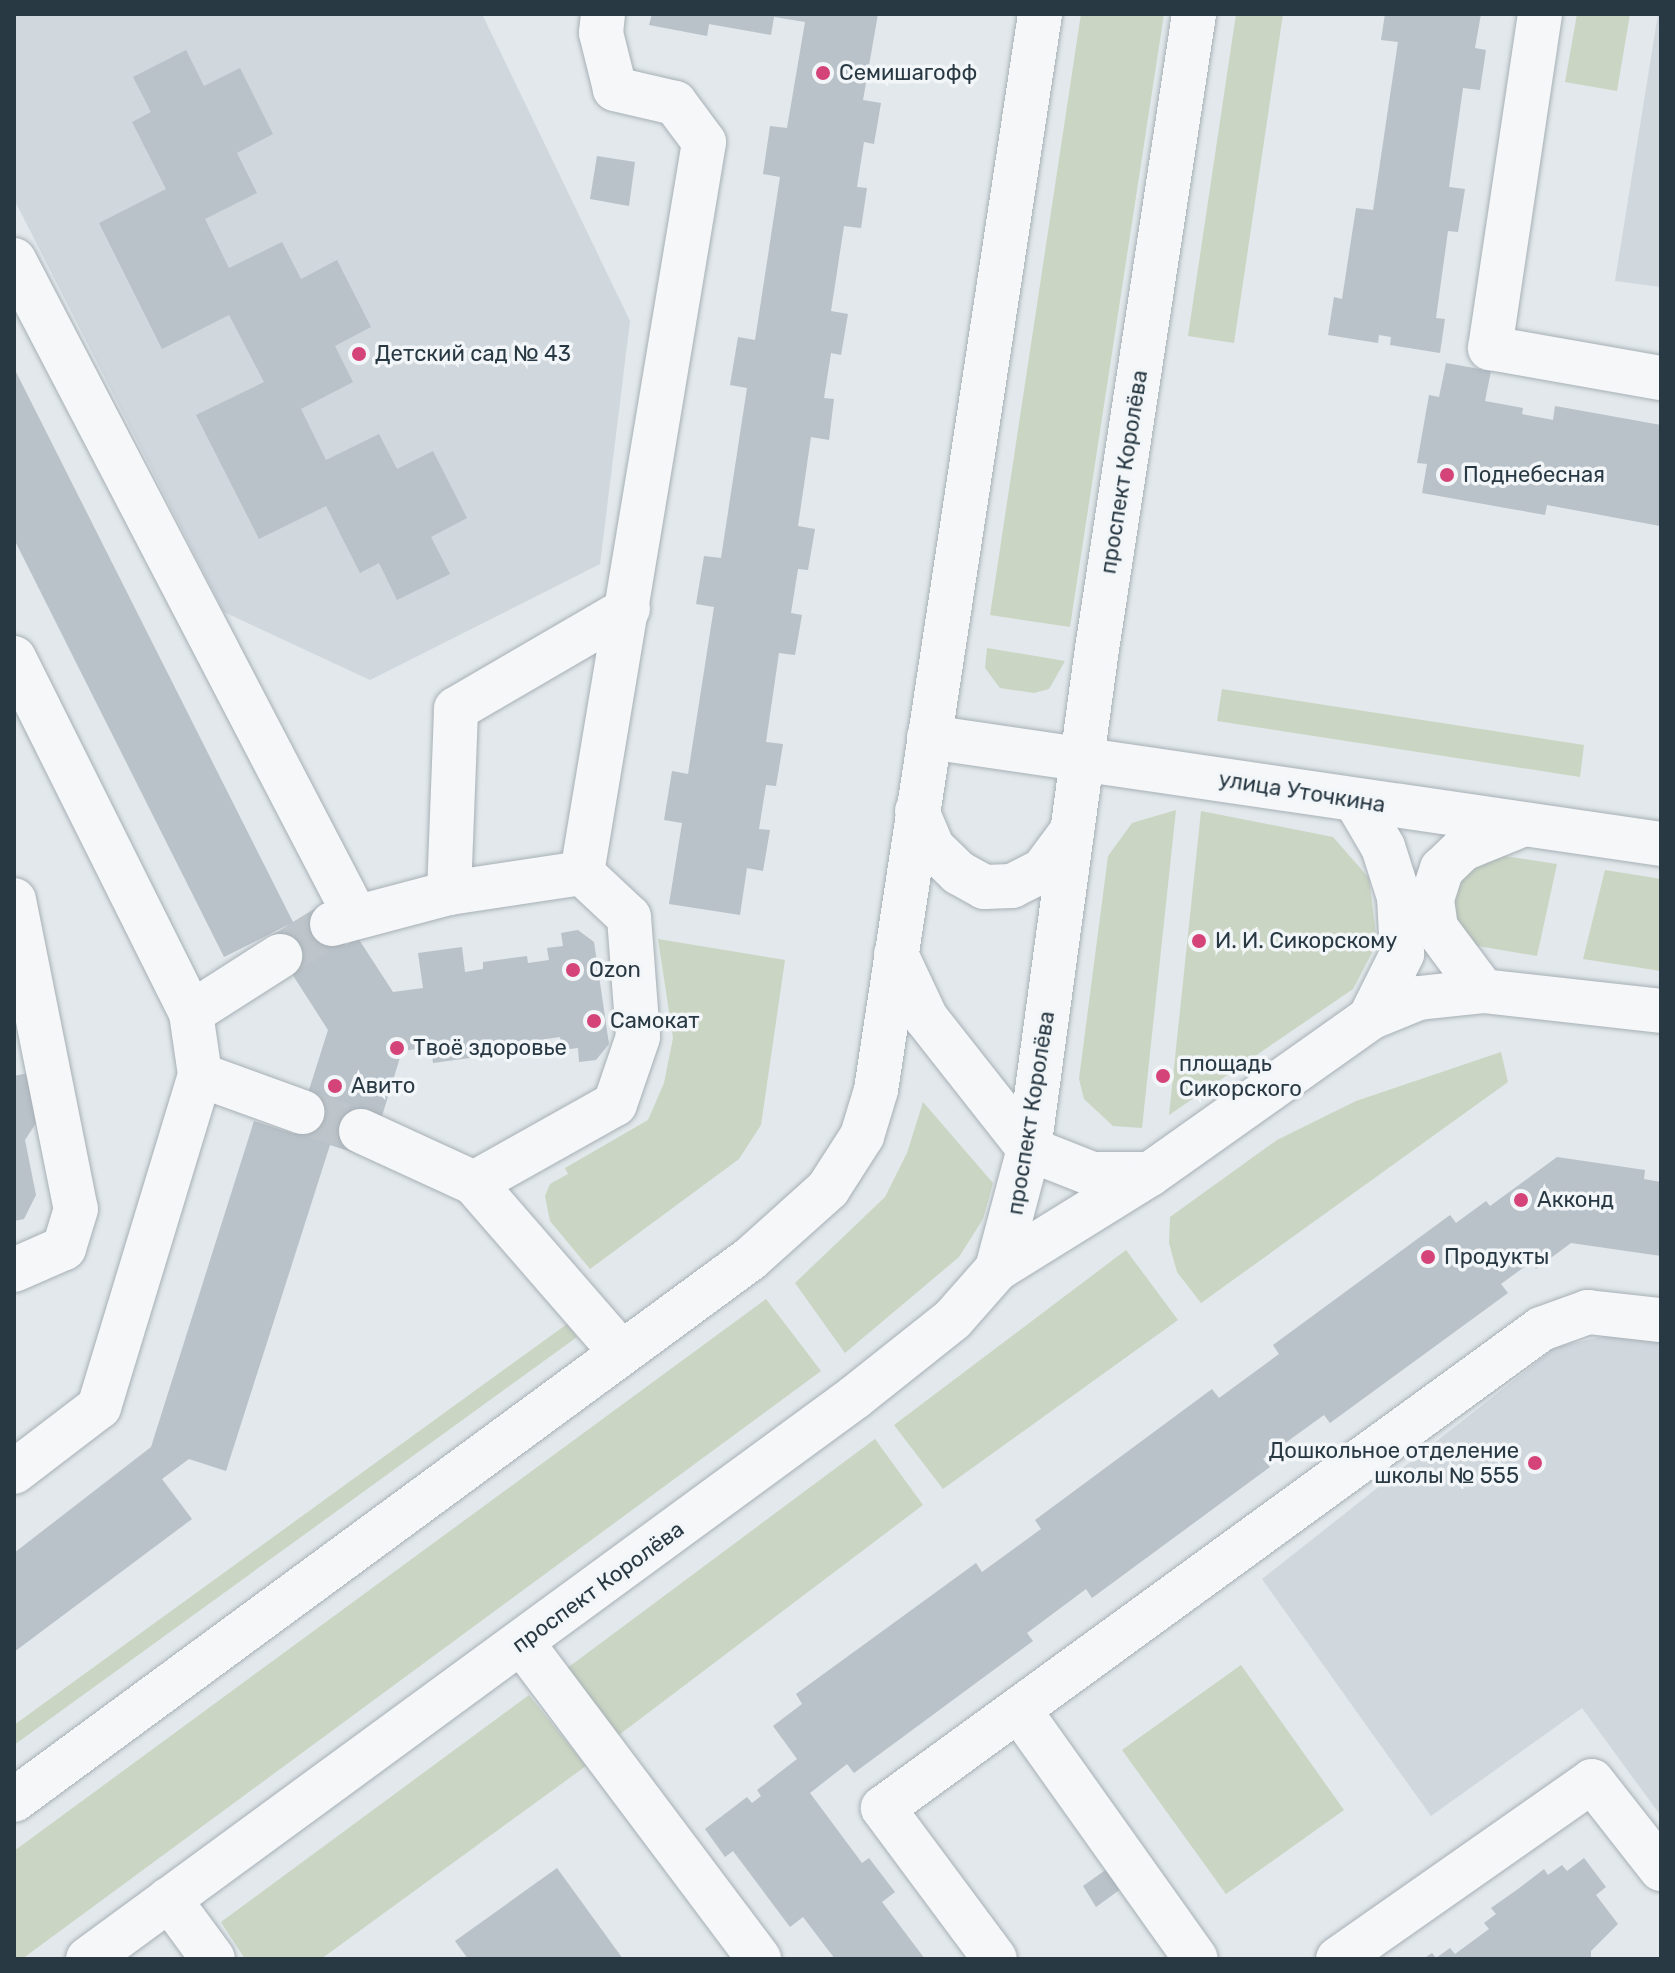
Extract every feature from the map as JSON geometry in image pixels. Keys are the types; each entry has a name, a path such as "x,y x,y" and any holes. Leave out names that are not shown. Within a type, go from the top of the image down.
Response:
{"street":[{"path":"582,873 704,142 675,103 615,89 601,33 603,14"},
{"path":"14,1800 750,1259 828,1189 862,1136 876,1090 1040,14"},
{"name":"проспект Королёва","path":"88,1959 855,1397 953,1319 997,1269 1029,1149 1082,759 1194,14"},
{"path":"1540,14 1490,348 1661,378"},
{"path":"14,260 344,919 449,893 582,873"},
{"path":"449,893 456,709 628,609"},
{"path":"14,658 191,1013 200,1075 99,1407 21,1452"},
{"path":"929,737 1082,759"},
{"name":"улица Уточкина","path":"1082,759 1661,844"},
{"path":"1356,801 1383,847 1399,897 1402,954 1370,1018"},
{"path":"917,811 932,847 959,873 984,887 1012,886 1043,870 1072,831"},
{"name":"улица Уточкина","path":"1483,991 1436,928 1432,899 1442,869 1463,849 1522,825"},
{"path":"474,1183 615,1104 628,1073 638,1037 629,917 582,873"},
{"path":"14,900 76,1209 64,1248 14,1270"},
{"path":"896,954 926,1018 1029,1149 1092,1174 1150,1174"},
{"path":"191,1013 280,956"},
{"path":"997,1269 1150,1174 1370,1018 1419,998 1483,991 1661,1011"},
{"path":"200,1075 302,1112"},
{"path":"361,1131 474,1183 622,1353"},
{"path":"995,1959 883,1808 1541,1329 1588,1312 1661,1320"},
{"path":"522,1643 759,1959"},
{"path":"1019,1710 1196,1959"},
{"path":"1338,1959 1592,1781 1661,1869"},
{"path":"169,1899 213,1959"}],"shaded area":[{"name":"Детский сад № 43","path":"14,14 482,14 630,321 600,564 370,680 224,612 14,199"},
{"path":"1658,14 1661,14 1661,287 1615,281"},
{"name":"Дошкольное отделение школы № 555","path":"1618,1333 1661,1340 1661,1816 1582,1708 1431,1816 1262,1579 1556,1347"}],"green space":[{"path":"1081,14 1164,14 1070,627 990,615"},
{"path":"1236,14 1283,14 1234,343 1188,336"},
{"path":"1577,14 1630,14 1617,91 1565,82"},
{"path":"987,648 1065,661 1049,689 1034,693 1000,688 985,668"},
{"path":"1222,689 1584,745 1580,777 1217,721"},
{"path":"1176,810 1142,1128 1113,1126 1084,1099 1079,1079 1108,856 1132,823"},
{"path":"1201,811 1333,837 1369,878 1377,943 1353,989 1169,1115"},
{"path":"1491,854 1557,864 1537,956 1478,946 1461,935 1451,917 1455,876"},
{"path":"1605,870 1661,879 1661,971 1583,959"},
{"path":"658,939 785,960 761,1125 739,1159 590,1269 550,1221 545,1196 550,1184 568,1174 565,1168 648,1120 664,1083 673,1038"},
{"path":"1501,1052 1508,1082 1201,1303 1177,1272 1169,1243 1170,1217 1277,1140 1356,1101"},
{"path":"923,1102 993,1183 983,1219 959,1257 845,1353 795,1283 885,1197 907,1153"},
{"path":"1126,1250 1178,1320 943,1489 894,1425"},
{"path":"766,1299 821,1371 22,1959 14,1959 14,1851"},
{"path":"567,1324 577,1337 14,1745 14,1725"},
{"path":"875,1439 923,1505 615,1738 566,1669"},
{"path":"1241,1665 1344,1810 1226,1894 1122,1750"},
{"path":"529,1695 586,1766 321,1959 245,1959 221,1922"}],"building":[{"path":"652,14 878,14 863,100 881,103 874,144 864,142 857,187 867,188 861,228 844,226 831,311 848,314 841,355 831,353 824,398 834,399 829,440 811,437 798,526 815,529 808,570 798,569 791,613 802,615 795,655 779,653 766,742 783,744 776,786 766,785 759,829 770,830 763,871 747,868 740,915 669,904 682,823 664,820 672,771 688,774 714,607 696,604 704,556 721,558 747,388 730,385 738,337 755,340 780,177 763,174 770,126 787,128 805,22 774,17 771,35 709,24 707,36 649,25"},
{"path":"1385,14 1481,14 1475,48 1486,50 1480,90 1463,88 1449,187 1465,189 1458,232 1448,231 1436,318 1445,319 1440,353 1390,345 1391,337 1379,335 1378,343 1328,335 1334,297 1342,299 1356,208 1373,210 1398,42 1381,40"},
{"path":"186,50 204,86 240,68 273,134 237,153 257,193 205,219 229,268 282,242 301,279 337,260 371,327 335,346 353,382 301,409 326,460 379,434 397,469 433,451 467,518 431,537 450,574 397,600 379,563 360,573 326,506 259,539 196,415 264,382 229,315 162,349 99,223 166,189 132,122 151,112 133,77"},
{"path":"597,156 635,162 629,206 590,199"},
{"path":"1446,363 1491,371 1485,401 1523,408 1522,414 1553,420 1555,406 1661,425 1660,526 1547,505 1545,515 1422,493 1427,464 1417,463 1429,395 1439,397"},
{"path":"14,368 293,922 321,905 346,945 358,938 393,992 423,988 418,953 462,947 465,972 483,969 483,962 527,956 528,963 549,960 547,948 563,946 561,933 578,930 594,942 609,1044 596,1060 579,1062 578,1048 562,1050 560,1037 539,1040 540,1048 495,1054 494,1046 476,1048 477,1057 433,1063 431,1047 402,1051 382,1116 368,1112 355,1153 330,1145 226,1471 189,1459 162,1479 192,1519 14,1652 14,1553 151,1447 254,1121 295,1134 328,1030 269,938 290,924 224,957 14,539"},
{"path":"33,1072 42,1114 25,1140 36,1195 24,1219 14,1221 14,1076"},
{"path":"1557,1157 1645,1170 1644,1179 1661,1182 1661,1256 1571,1243 1536,1269 1531,1262 1501,1284 1508,1293 1330,1423 1324,1415 1263,1459 1270,1467 1092,1598 1086,1589 1027,1633 1033,1641 854,1773 847,1764 810,1793 862,1863 869,1858 895,1892 882,1902 925,1959 835,1959 803,1917 790,1927 733,1851 725,1857 705,1829 747,1797 752,1803 761,1796 757,1790 797,1759 773,1726 802,1704 796,1694 976,1563 982,1572 1041,1529 1035,1520 1212,1389 1219,1398 1279,1354 1273,1345 1450,1215 1456,1223 1486,1201 1490,1206"},
{"path":"1584,1858 1606,1887 1596,1895 1618,1924 1591,1951 1591,1959 1423,1959 1432,1953 1436,1958 1450,1948 1455,1954 1489,1929 1484,1923 1496,1914 1491,1908 1544,1869 1548,1875 1562,1865 1567,1871"},
{"path":"1111,1866 1125,1886 1096,1907 1083,1886"},
{"path":"557,1868 623,1959 468,1959 455,1941"}],"tunnel":[{"path":"280,956 332,924"},
{"path":"302,1112 361,1131"}],"place":[{"name":"Семишагофф","path":"823,73"},
{"name":"Детский сад № 43","path":"359,354"},
{"name":"Поднебесная","path":"1447,475"},
{"name":"И. И. Сикорскому","path":"1199,941"},
{"name":"Ozon","path":"573,970"},
{"name":"Самокат","path":"594,1021"},
{"name":"Твоё здоровье","path":"397,1048"},
{"name":"площадь Сикорского","path":"1163,1076"},
{"name":"Авито","path":"335,1086"},
{"name":"Акконд","path":"1521,1200"},
{"name":"Продукты","path":"1428,1257"},
{"name":"Дошкольное отделение школы № 555","path":"1535,1463"}]}
